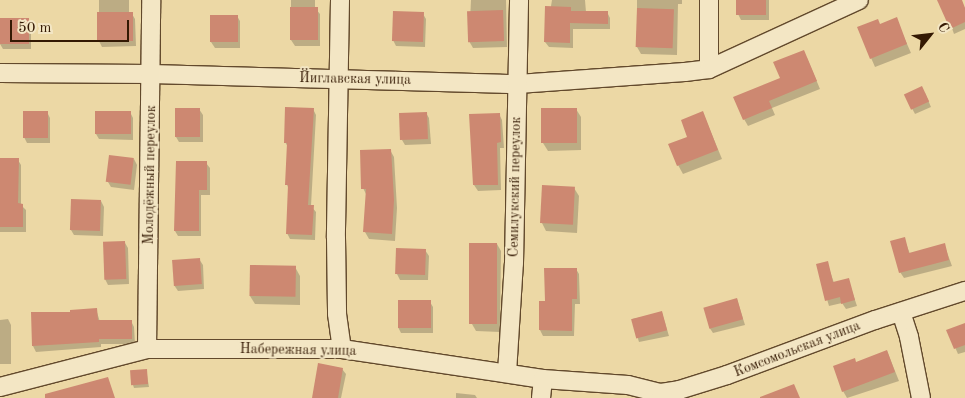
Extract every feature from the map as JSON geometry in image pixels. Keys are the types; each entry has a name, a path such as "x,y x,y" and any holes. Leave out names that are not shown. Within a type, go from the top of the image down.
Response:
{"street":[{"name":"Молодёжный переулок","path":"147,349 151,0"},
{"path":"340,0 336,238 337,314 342,349"},
{"name":"Семилукский переулок","path":"507,373 514,263 519,0"},
{"path":"709,0 710,70 859,0"},
{"name":"Йиглавская улица","path":"0,73 151,74 518,84 710,70"},
{"name":"Комсомольская улица","path":"628,385 661,393 679,390 727,376 900,312 965,291"},
{"path":"900,312 909,337 921,398"},
{"name":"Набережная улица","path":"0,386 147,349 342,349 543,379 628,385"},
{"path":"541,398 543,379"}],"building":[{"path":"736,0 766,0 766,15 736,15"},
{"path":"937,0 962,0 965,8 965,22 950,29"},
{"path":"545,6 571,7 571,11 608,11 608,24 570,23 570,43 544,42"},
{"path":"290,7 318,7 318,40 290,40"},
{"path":"637,8 674,9 673,48 636,47"},
{"path":"503,10 504,41 468,42 467,11"},
{"path":"393,11 424,12 423,42 392,41"},
{"path":"97,12 133,12 133,41 97,41"},
{"path":"210,15 238,15 238,42 210,42"},
{"path":"897,17 907,44 870,59 857,27 878,19 880,24"},
{"path":"0,18 29,18 29,44 0,44"},
{"path":"804,50 817,81 769,101 772,108 743,120 733,97 780,78 773,62"},
{"path":"922,86 929,101 911,110 904,94"},
{"path":"285,107 314,108 308,205 314,205 312,235 286,234 288,185 285,185 287,143 284,143"},
{"path":"175,108 200,108 200,137 175,137"},
{"path":"541,108 577,108 577,143 541,143"},
{"path":"23,111 48,111 48,138 23,138"},
{"path":"95,111 131,111 131,134 95,134"},
{"path":"703,111 718,150 677,166 668,144 687,137 681,120"},
{"path":"427,112 428,139 400,140 399,113"},
{"path":"500,113 501,142 497,143 498,185 473,185 469,114"},
{"path":"391,149 394,200 392,234 363,232 366,189 361,189 360,150"},
{"path":"109,155 134,158 131,185 106,182"},
{"path":"0,158 19,158 18,203 23,204 23,227 0,227"},
{"path":"176,161 207,161 207,190 199,190 199,231 174,231"},
{"path":"542,185 575,187 573,225 540,223"},
{"path":"71,199 101,200 100,231 70,230"},
{"path":"905,237 909,253 945,243 949,260 899,273 890,241"},
{"path":"125,241 126,279 104,280 103,242"},
{"path":"469,243 497,243 497,324 469,324"},
{"path":"396,248 426,249 425,275 395,274"},
{"path":"200,258 202,284 174,286 172,260"},
{"path":"828,261 833,282 849,278 855,300 841,304 840,297 825,301 816,264"},
{"path":"250,265 296,266 295,297 249,296"},
{"path":"544,268 577,268 577,299 572,299 572,331 539,330 539,301 545,301"},
{"path":"737,298 743,319 709,329 703,308"},
{"path":"398,300 431,300 431,328 398,328"},
{"path":"97,308 98,320 132,320 132,339 99,339 99,342 32,346 31,312 70,312 70,310"},
{"path":"662,311 667,330 636,339 631,319"},
{"path":"965,323 965,345 954,349 946,330"},
{"path":"887,350 895,372 842,392 833,366 855,358 856,362"},
{"path":"318,363 343,368 338,398 312,398"},
{"path":"147,369 148,384 131,385 130,370"},
{"path":"108,377 115,398 45,398 45,394"},
{"path":"794,384 800,398 760,398 760,397"}]}
